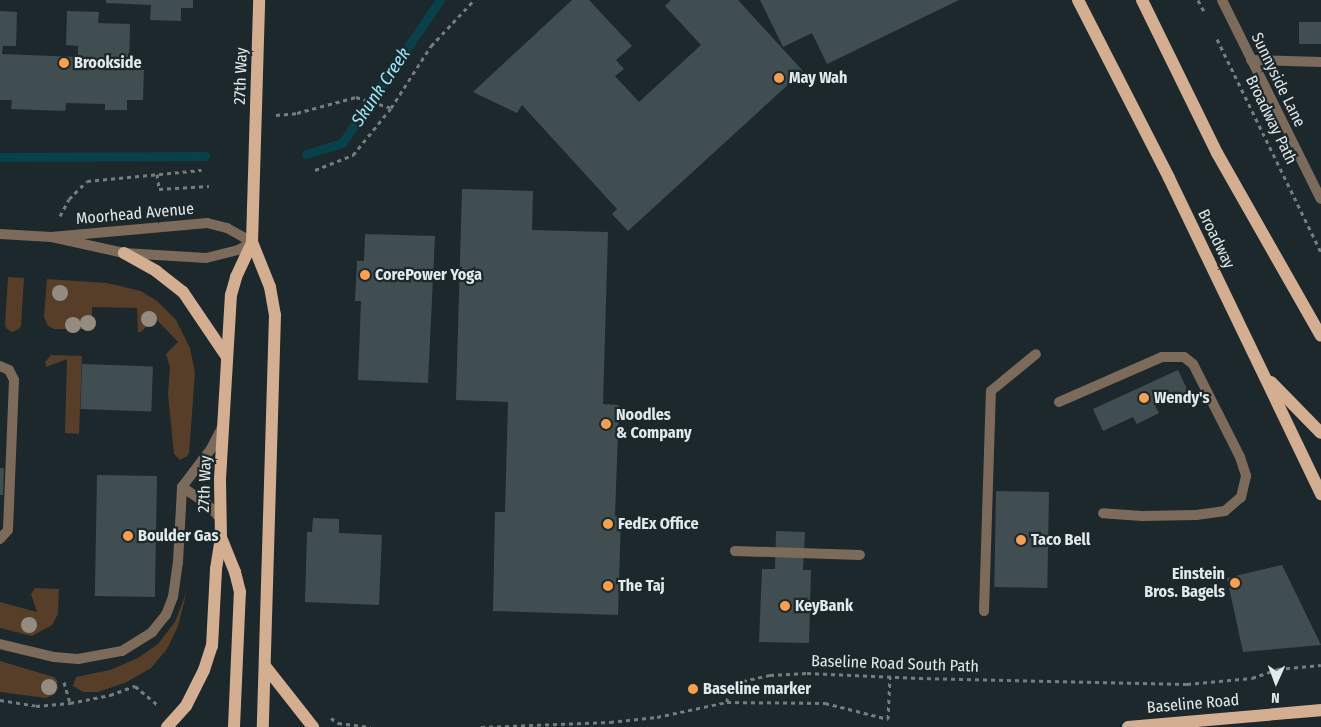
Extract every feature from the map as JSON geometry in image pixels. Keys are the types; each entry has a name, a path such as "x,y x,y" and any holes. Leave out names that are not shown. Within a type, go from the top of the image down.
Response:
{"main road":[{"name":"27th Way","path":"234,727 240,592 236,572 221,538 223,427 232,295 236,277 252,242 260,0"},
{"name":"Broadway","path":"1078,0 1169,178 1266,376 1311,477 1321,494"},
{"path":"1142,0 1218,153 1321,336"},
{"name":"27th Way","path":"252,242 270,287 275,315 263,727"},
{"path":"124,253 156,271 183,292 227,356"},
{"path":"1266,376 1321,433"},
{"path":"167,727 186,706 204,670 212,646 216,569 221,538"},
{"path":"265,666 313,727"},
{"name":"Baseline Road","path":"1128,727 1321,710"}],"street":[{"name":"Sunnyside Lane","path":"1222,0 1321,199"},
{"path":"1251,60 1321,62"},
{"name":"Moorhead Avenue","path":"0,234 51,237 207,222 227,228 252,242"},
{"name":"Moorhead Avenue","path":"51,237 124,253 206,258 238,250 252,242"},
{"path":"984,611 992,391 1036,354"},
{"path":"1059,402 1162,357 1184,356 1192,364 1240,456 1246,476 1241,497 1225,511 1142,516 1104,513"},
{"path":"0,366 9,370 14,380 8,530 0,540"},
{"path":"0,644 54,657 78,659 122,651 152,632 166,615 173,597 178,562 182,487 210,449 223,427"},
{"path":"182,487 206,503 220,517"},
{"path":"735,551 860,556"}],"path":[{"path":"315,170 353,155 391,108 431,46 474,0"},
{"path":"1198,0 1206,15"},
{"name":"Broadway Path","path":"1213,30 1321,252"},
{"path":"256,117 297,114 356,97 391,108"},
{"path":"68,199 88,181 201,170"},
{"path":"157,174 159,189 209,186"},
{"name":"Baseline Road South Path","path":"727,702 728,693 735,683 752,678 807,673 1187,684 1252,678 1278,669 1321,664"},
{"path":"481,727 610,722 657,717 727,702 825,703 888,719 890,676"},
{"path":"64,682 70,703"},
{"path":"0,700 36,706 70,703 110,695 135,686 162,708"},
{"path":"323,713 338,723 371,727"}],"shaded area":[{"path":"8,277 24,278 21,326 12,332 6,328 5,324"},
{"path":"47,279 107,283 141,291 157,301 176,320 190,348 195,373 189,453 187,456 180,460 174,454 168,394 170,367 166,354 178,342 155,318 141,332 138,332 137,308 92,307 92,329 54,329 48,326 44,317"},
{"path":"51,355 82,356 79,434 65,433 67,359 46,367 45,362"},
{"path":"35,588 59,589 58,614 52,625 32,636 0,628 0,602 37,612 31,594"},
{"path":"187,591 178,626 167,649 151,668 127,682 98,692 83,692 73,686 76,677 110,670 138,658 158,644 175,622"},
{"path":"0,661 54,677 57,680 58,688 55,694 46,698 0,692"}],"building":[{"name":"Brookside","path":"106,0 193,0 193,8 181,8 181,21 150,20 151,5 106,3"},
{"path":"572,0 589,0 632,46 616,60 624,69 615,76 639,102 701,45 665,6 671,0 738,0 803,71 628,231 612,214 617,209 522,105 517,113 473,92"},
{"path":"760,0 959,0 827,64 812,33 783,47"},
{"name":"Brookside","path":"0,11 17,12 16,46 3,46 2,54 78,57 78,46 66,45 67,11 99,12 98,23 130,24 129,69 144,70 143,100 127,100 127,110 105,110 105,104 66,103 65,111 11,109 12,100 0,100"},
{"path":"1299,22 1321,22 1321,44 1299,44"},
{"path":"462,189 533,191 532,230 608,232 603,404 619,405 615,516 621,516 618,615 493,611 495,512 505,512 508,402 456,400"},
{"path":"365,234 435,236 428,383 358,380 361,301 355,301 357,261 364,261"},
{"path":"82,364 153,366 151,411 80,409"},
{"name":"Wendy's","path":"1178,370 1188,391 1155,406 1159,413 1137,424 1133,417 1103,431 1093,409"},
{"path":"0,468 4,468 3,495 0,495"},
{"name":"Boulder Gas","path":"97,475 157,476 155,597 95,596"},
{"name":"Taco Bell","path":"996,491 1049,492 1047,588 994,587"},
{"path":"313,518 339,519 339,533 382,535 379,605 305,602 307,532 312,532"},
{"name":"KeyBank","path":"776,531 805,532 803,570 811,570 809,643 759,642 762,569 775,569"},
{"path":"1282,565 1321,645 1243,652 1227,578"}],"waterway":[{"name":"Skunk Creek","path":"306,154 342,143 440,0"},
{"name":"Skunk Creek","path":"0,157 205,156"}],"place":[{"name":"Brookside","path":"64,63"},
{"name":"May Wah","path":"779,78"},
{"name":"CorePower Yoga","path":"365,275"},
{"name":"Wendy's","path":"1144,398"},
{"name":"Noodles & Company","path":"606,424"},
{"name":"FedEx Office","path":"608,524"},
{"name":"Boulder Gas","path":"128,536"},
{"name":"Taco Bell","path":"1021,540"},
{"name":"Einstein Bros. Bagels","path":"1235,583"},
{"name":"The Taj","path":"608,586"},
{"name":"KeyBank","path":"785,606"},
{"name":"Baseline marker","path":"693,689"}]}
